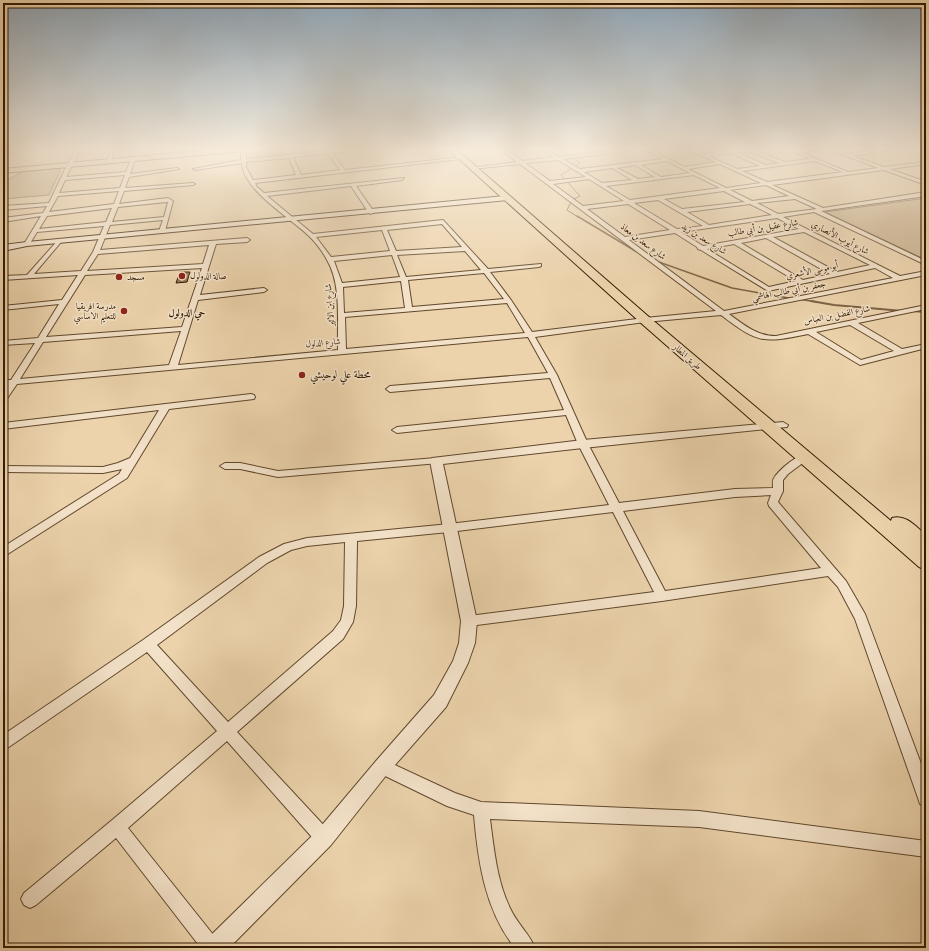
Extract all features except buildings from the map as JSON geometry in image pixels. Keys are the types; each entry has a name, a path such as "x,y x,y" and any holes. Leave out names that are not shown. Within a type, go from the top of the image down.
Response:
{"highway":[{"name":"طريق المطار","path":"500,193 842,482 926,546"},
{"name":"طريق المطار","path":"504,193 649,320"},
{"name":"طريق المطار","path":"775,426 805,457 842,482 926,562"}],"main road":[{"path":"3,248 27,244 505,198"}],"street":[{"path":"27,244 56,195 74,193"},
{"path":"3,398 96,252 120,193"},
{"path":"262,195 276,193"},
{"path":"359,193 372,212"},
{"name":"شارع سعد بن معاذ","path":"562,193 752,334"},
{"name":"شارع سعد بن زيد","path":"614,193 753,280"},
{"path":"582,208 693,193"},
{"name":"شارع أيوب الأنصاري","path":"734,193 899,278"},
{"path":"787,193 824,210"},
{"path":"624,239 926,194"},
{"name":"شارع ابن الاثير","path":"262,195 312,236 330,259 340,285 342,352"},
{"path":"682,211 795,197"},
{"path":"659,198 709,226"},
{"path":"3,220 116,205 168,200 171,202 162,231"},
{"path":"3,208 50,204"},
{"path":"816,211 926,263"},
{"path":"34,231 166,218"},
{"path":"312,236 443,222 486,271 509,301 554,375 583,444 662,596"},
{"path":"384,228 404,279 409,310"},
{"name":"شارع عقيل بن أبي طالب","path":"700,248 806,230"},
{"path":"768,237 837,275"},
{"path":"96,252 246,240"},
{"path":"28,277 46,258 59,241"},
{"path":"735,242 802,282"},
{"path":"173,367 213,243"},
{"path":"330,259 393,252 467,249"},
{"path":"340,285 486,271 539,264"},
{"path":"3,278 205,266"},
{"name":"أبو موسى الأشعري","path":"753,280 768,289 876,266"},
{"name":"جعفر بن أبي طالب الهاشمي","path":"649,320 723,313 926,272"},
{"path":"194,298 264,290"},
{"path":"341,316 509,301"},
{"path":"3,308 63,302"},
{"name":"شارع الفضل بن العباس","path":"752,334 770,339 926,307"},
{"name":"شارع الدلول","path":"3,383 530,335 649,320"},
{"path":"852,323 901,352"},
{"path":"3,343 184,329"},
{"path":"809,331 860,363 926,346"},
{"path":"390,389 554,375"},
{"path":"3,426 251,397"},
{"path":"3,553 123,476 166,407"},
{"path":"397,430 570,412"},
{"path":"225,466 240,466 278,474 436,461 583,444 775,426"},
{"path":"805,457 784,472 778,480 778,492 773,503 842,584 861,618 926,798"},
{"path":"3,469 103,470 121,466 132,460"},
{"path":"117,827 214,948 324,838 382,767 440,700 460,663 467,643 469,621 436,461"},
{"path":"3,744 148,644 263,560 288,547 307,542 449,528 735,492 778,492"},
{"path":"30,899 117,827 338,635 348,622 350,606 351,538"},
{"path":"469,621 662,596 831,571"},
{"path":"148,644 324,838"},
{"path":"382,767 453,800 481,810 699,819 926,849"},
{"path":"481,810 486,852 504,918 526,948"}],"shaded area":[{"path":"3,193 50,193 49,195 3,199"},
{"path":"926,198 926,260 825,212"}],"waterway":[{"path":"578,193 580,196 572,200 567,210 578,217"},
{"path":"577,216 637,252"},
{"path":"656,261 732,288 794,299"},
{"path":"798,299 814,302"},
{"path":"814,302 834,305 903,311"},
{"path":"912,311 926,312"}],"place":[{"name":"صالة الدولول","path":"182,276"},
{"name":"مسجد","path":"119,277"},
{"name":"مدرسة افريقيا للتعليم الاساسي","path":"124,311"},
{"name":"محطة علي لوحيشي","path":"302,375"}],"district":[{"name":"حي الدولول","path":"187,313"}]}
